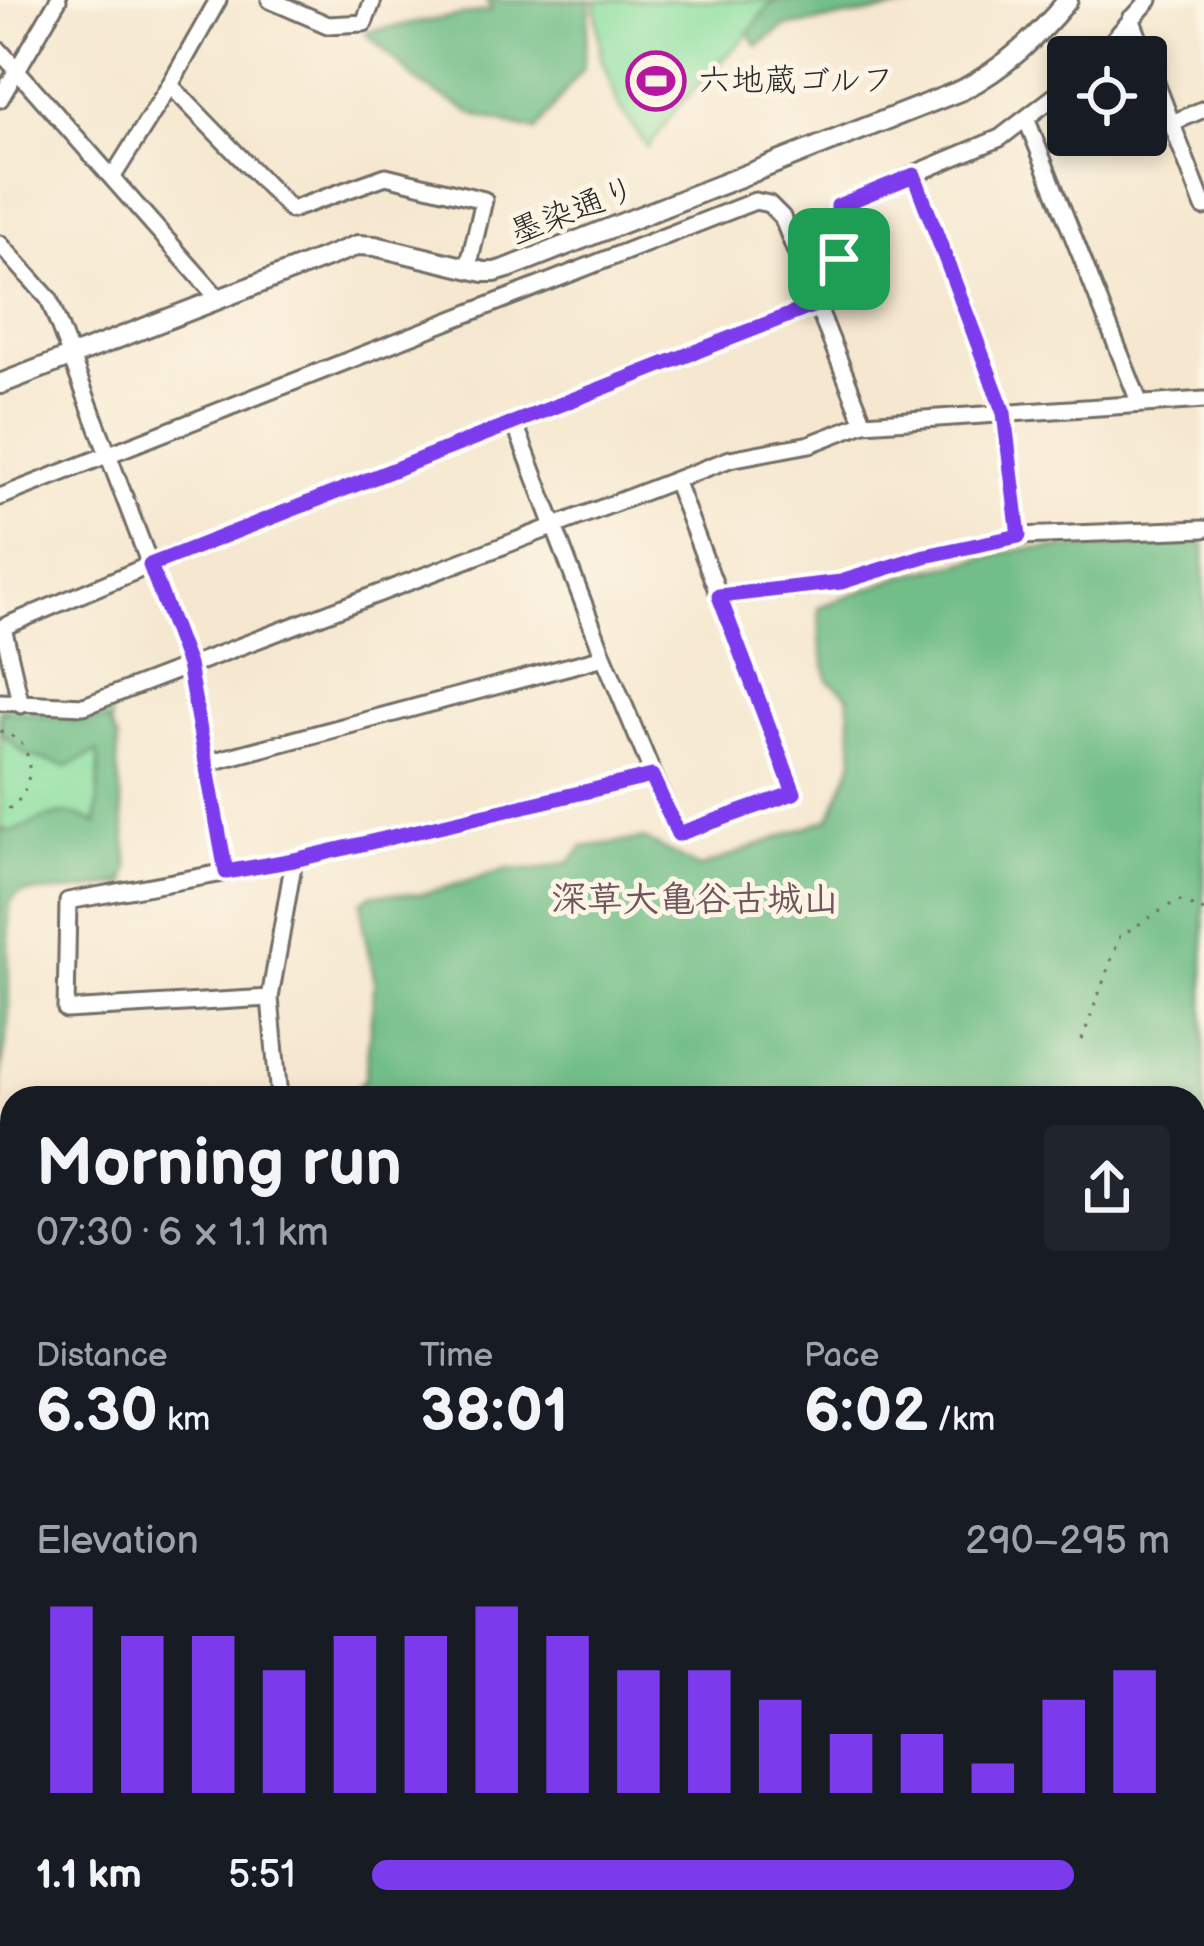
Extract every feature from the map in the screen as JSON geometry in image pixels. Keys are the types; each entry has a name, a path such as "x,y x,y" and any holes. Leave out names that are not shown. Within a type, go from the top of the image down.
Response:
{"street":[{"path":"0,99 58,0"},
{"path":"112,178 218,0"},
{"path":"270,0 328,25 364,22 373,0"},
{"name":"墨染通り","path":"0,384 358,245 467,268 495,272 508,268 962,90 999,69 1068,0"},
{"path":"1116,36 1149,0"},
{"path":"1131,18 1204,207"},
{"path":"0,51 218,298"},
{"path":"170,85 290,209 386,176 484,200 467,268"},
{"path":"21,705 3,627 815,305 839,259 838,206 1000,138 1047,102"},
{"path":"1172,123 1204,109"},
{"path":"1026,118 1140,404"},
{"path":"914,175 1004,413 1019,536"},
{"path":"0,497 755,201 769,204 782,218 864,423"},
{"path":"0,244 49,299 188,665 226,872"},
{"path":"0,702 84,706 730,459 810,444 864,423 1204,400"},
{"path":"515,424 678,834 794,793 675,481"},
{"path":"719,596 841,582 925,556 1019,536 1204,529"},
{"path":"207,763 604,657"},
{"path":"270,998 66,1010 68,901 294,860 652,776"},
{"path":"278,1086 270,998 294,860"}],"path":[{"path":"0,731 24,748 28,776 21,800 0,812"},
{"path":"1082,1040 1120,936 1178,901 1204,911"}],"green space":[{"path":"486,0 591,0 583,68 536,131 475,115 419,83 365,32 491,10"},
{"name":"六地蔵ゴルフ","path":"595,0 777,0 678,106 648,148 619,106 601,57"},
{"path":"777,0 955,0 784,27 757,46 749,33"},
{"path":"1204,544 1204,1086 358,1086 365,1079 375,981 362,901 373,894 420,894 509,869 537,870 570,862 583,847 644,839 699,868 830,818 854,759 848,695 828,680 819,607 906,575 1024,549"},
{"path":"0,705 79,713 110,709 127,885 6,893 0,1086"},
{"path":"0,712 107,720 118,740 129,868 124,881 86,889 21,892 10,902 9,1008 0,1072 0,828 11,832 71,814 97,824 99,779 97,752 67,767 25,754 0,732"}],"place":[{"name":"六地蔵ゴルフ","path":"656,81"}],"district":[{"name":"深草大亀谷古城山","path":"695,900"}],"route":[{"path":"914,175 1004,413 1019,536 925,556 841,582 719,596 794,793 678,834 652,776 226,872 188,665 150,565 815,305 839,259 838,206 914,175"}]}
